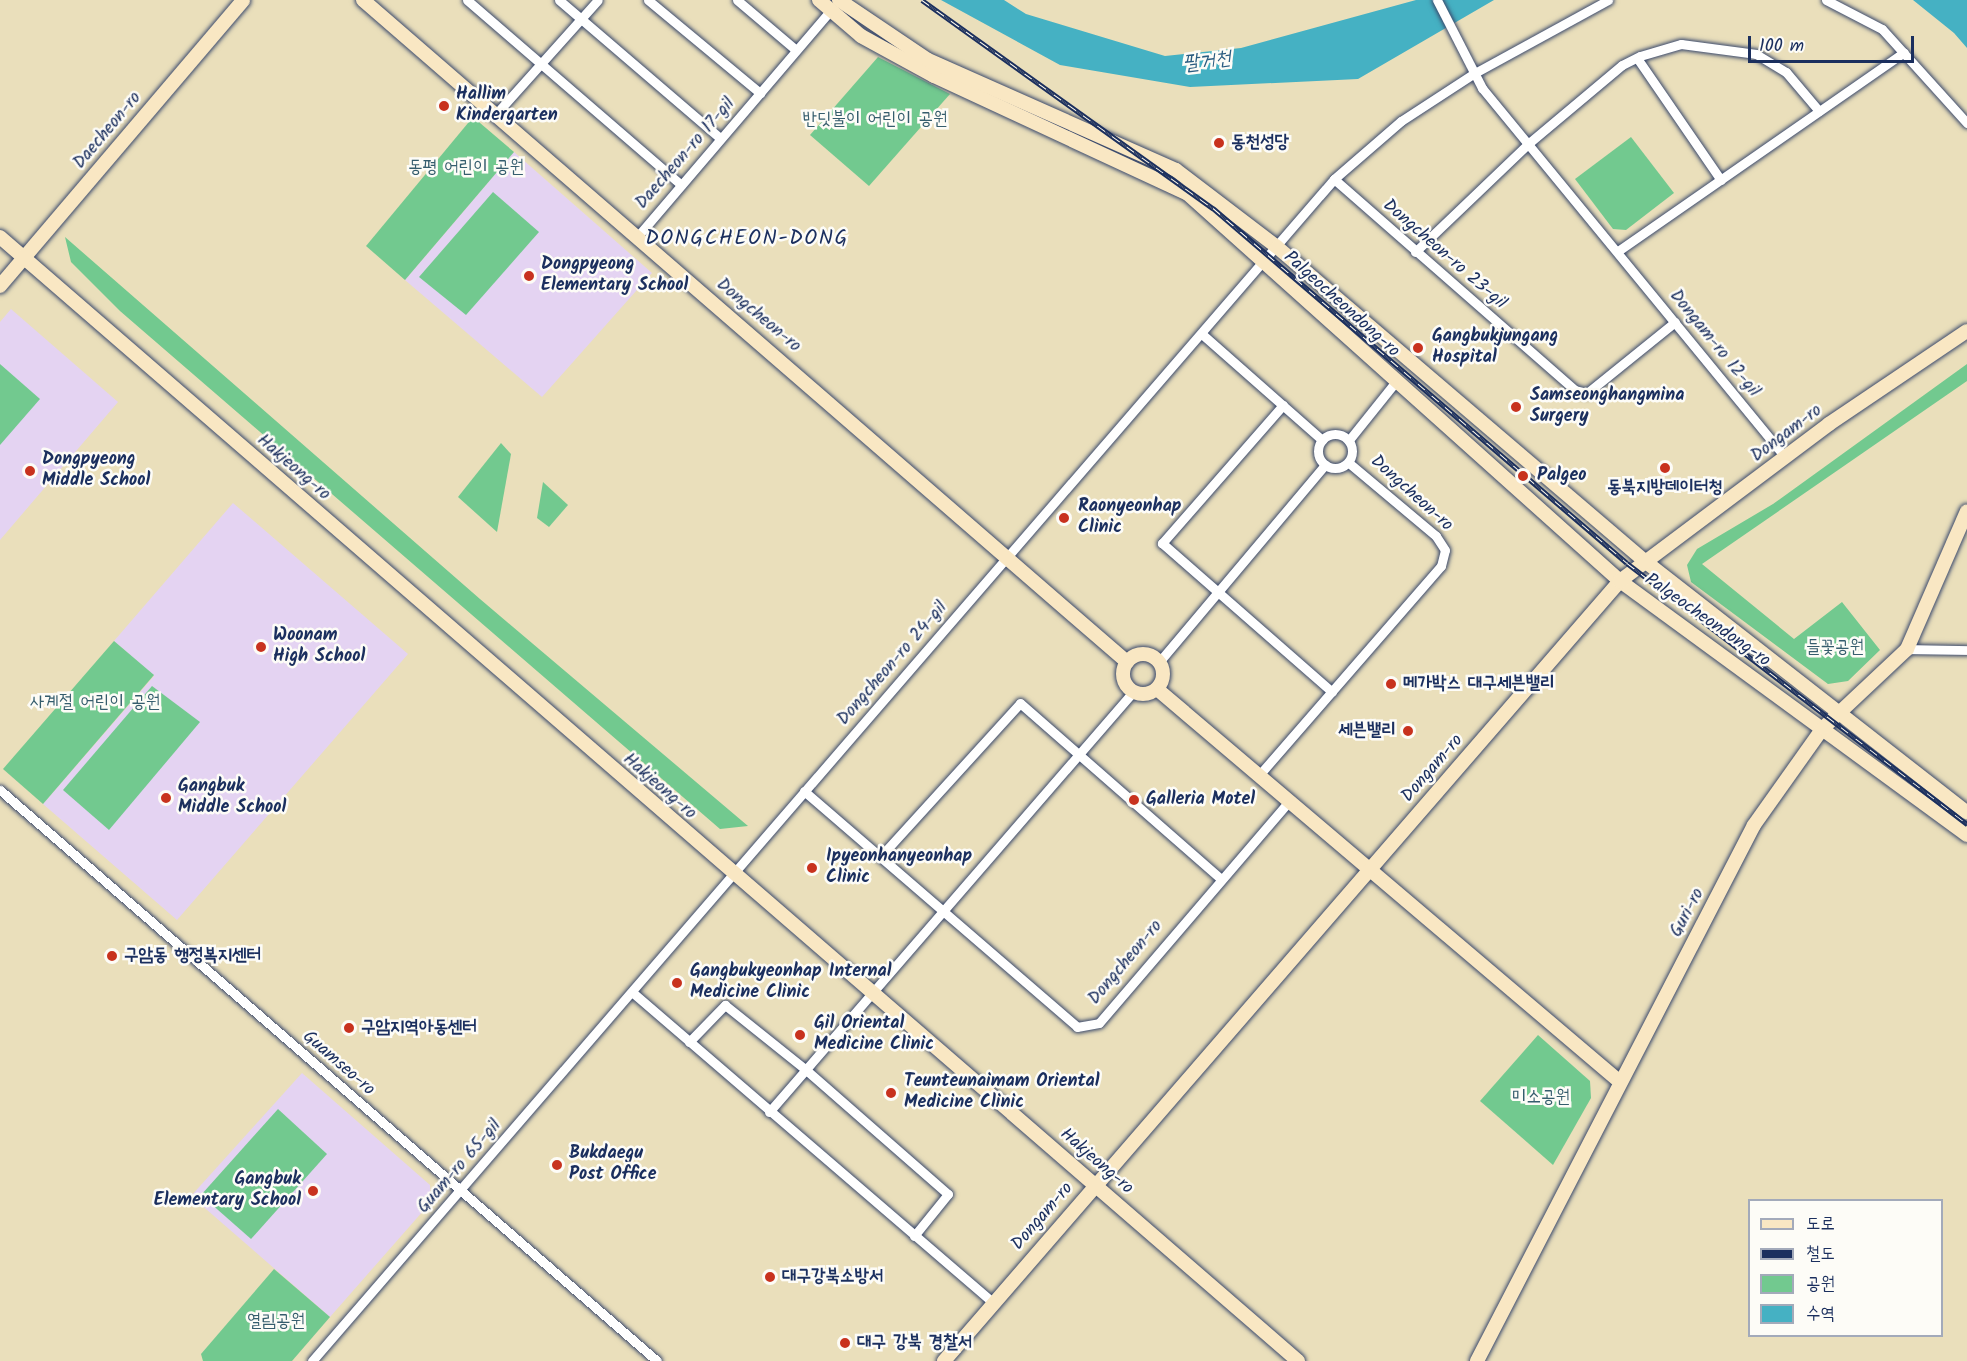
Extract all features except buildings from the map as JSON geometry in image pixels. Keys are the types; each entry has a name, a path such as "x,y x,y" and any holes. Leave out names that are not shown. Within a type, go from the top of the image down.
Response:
{"main road":[{"name":"Daecheon-ro","path":"0,286 243,0"},
{"name":"Dongcheon-ro","path":"363,0 1127,662"},
{"name":"Palgeocheondong-ro","path":"819,0 835,5 928,60 1176,170 1277,247 1646,562 1967,813"},
{"name":"Palgeocheondong-ro","path":"835,5 861,36 934,76 1188,194 1620,582 1967,835"},
{"name":"Hakjeong-ro","path":"0,237 730,873 1095,1184 1298,1361"},
{"name":"Dongam-ro","path":"944,1361 992,1302 1620,582 1785,458 1967,331"},
{"name":"Guri-ro","path":"1477,1361 1754,825 1823,728 1907,649 1965,519"},
{"path":"1144,654 1159,662 1163,677 1157,689 1145,695 1133,692 1123,675 1127,662 1144,654"},
{"path":"1157,689 1260,774 1368,871 1620,1082"}],"street":[{"path":"467,0 681,185"},
{"path":"559,0 720,138"},
{"path":"495,115 598,0"},
{"name":"Daecheon-ro 17-gil","path":"648,0 760,93"},
{"path":"737,0 796,50"},
{"name":"Dongam-ro 12-gil","path":"1437,0 1473,74 1785,458"},
{"path":"1007,559 1203,335 1334,179 1401,121 1473,74 1608,0"},
{"path":"1826,0 1882,29 1967,123"},
{"name":"Daecheon-ro 17-gil","path":"637,237 835,5"},
{"path":"1415,252 1529,143 1637,58 1681,44 1756,54 1785,72 1819,111"},
{"path":"1618,251 1904,52"},
{"path":"1637,58 1721,180"},
{"name":"Dongcheon-ro 23-gil","path":"1334,179 1575,390 1587,393 1675,322"},
{"path":"1203,335 1322,440"},
{"path":"1322,440 1318,456 1325,465 1337,469 1349,463 1349,440 1397,380"},
{"path":"1283,405 1162,543 1332,692"},
{"path":"1322,440 1336,434 1349,440"},
{"name":"Dongcheon-ro","path":"1260,774 1441,566 1445,550 1436,536 1349,463"},
{"path":"1159,662 1325,465"},
{"name":"Dongcheon-ro 24-gil","path":"730,873 1007,559"},
{"path":"1907,649 1967,650"},
{"path":"769,1112 869,993 1133,692"},
{"path":"880,857 1020,703 1221,879"},
{"name":"Guamseo-ro","path":"0,790 460,1194 657,1361"},
{"path":"804,791 942,909"},
{"name":"Dongcheon-ro","path":"942,909 1077,1027 1088,1027 1099,1023 1290,801"},
{"name":"Guam-ro 65-gil","path":"312,1361 460,1194 730,873"},
{"path":"632,992 815,1152 992,1302"},
{"path":"689,1042 725,1005 804,1069 948,1194 914,1236"}],"shaded area":[{"name":"Dongpyeong Elementary School","path":"514,152 652,273 542,397 405,280"},
{"name":"Dongpyeong Middle School","path":"11,309 118,402 0,540 0,322"},
{"path":"233,503 408,654 177,920 43,804 154,676 114,641"},
{"name":"Gangbuk Elementary School","path":"302,1073 430,1185 431,1202 330,1317 191,1196"}],"green space":[{"name":"반딧불이 어린이 공원","path":"878,57 950,94 869,186 810,135"},
{"name":"동평 어린이 공원","path":"473,117 514,152 405,280 366,246"},
{"path":"1631,137 1674,193 1626,230 1613,229 1575,179"},
{"path":"493,192 539,232 466,315 419,277"},
{"path":"65,237 480,599 748,826 720,829 120,311 71,262"},
{"path":"0,364 40,399 0,445"},
{"name":"들꽃공원","path":"1967,364 1967,381 1702,564 1794,639 1842,602 1880,650 1848,681 1828,684 1691,582 1687,565 1697,549 1773,504"},
{"path":"501,443 511,454 497,532 458,497"},
{"path":"543,482 568,505 549,527 537,518"},
{"name":"사계절 어린이 공원","path":"114,641 154,675 43,804 3,769"},
{"path":"152,686 200,722 109,830 63,790"},
{"name":"미소공원","path":"1538,1035 1590,1081 1591,1098 1553,1165 1480,1101"},
{"path":"278,1109 327,1154 251,1239 201,1195"},
{"name":"열림공원","path":"274,1269 330,1317 292,1361 203,1361 201,1354"}],"water":[{"name":"팔거천","path":"941,0 1004,0 1026,14 1165,56 1241,48 1416,0 1494,0 1358,79 1190,87 1060,65"},
{"path":"1913,0 1967,0 1967,48 1954,33"}],"railway":[{"path":"922,0 1213,208 1627,563 1967,824"}],"place":[{"name":"Hallim Kindergarten","path":"444,106"},
{"name":"동천성당","path":"1219,143"},
{"name":"Dongpyeong Elementary School","path":"529,276"},
{"name":"Gangbukjungang Hospital","path":"1418,348"},
{"name":"Samseonghangmina Surgery","path":"1516,407"},
{"name":"동북지방데이터청","path":"1665,468"},
{"name":"Dongpyeong Middle School","path":"30,471"},
{"name":"Palgeo","path":"1523,476"},
{"name":"Raonyeonhap Clinic","path":"1064,518"},
{"name":"Woonam High School","path":"261,647"},
{"name":"메가박스 대구세븐밸리","path":"1391,684"},
{"name":"세븐밸리","path":"1408,731"},
{"name":"Gangbuk Middle School","path":"166,798"},
{"name":"Galleria Motel","path":"1134,800"},
{"name":"Ipyeonhanyeonhap Clinic","path":"812,868"},
{"name":"구암동 행정복지센터","path":"112,956"},
{"name":"Gangbukyeonhap Internal Medicine Clinic","path":"677,983"},
{"name":"구암지역아동센터","path":"349,1028"},
{"name":"Gil Oriental Medicine Clinic","path":"800,1035"},
{"name":"Teunteunaimam Oriental Medicine Clinic","path":"891,1093"},
{"name":"Bukdaegu Post Office","path":"557,1165"},
{"name":"Gangbuk Elementary School","path":"313,1191"},
{"name":"대구강북소방서","path":"770,1277"},
{"name":"대구 강북 경찰서","path":"845,1343"}],"district":[{"name":"DONGCHEON-DONG","path":"747,239"}]}
